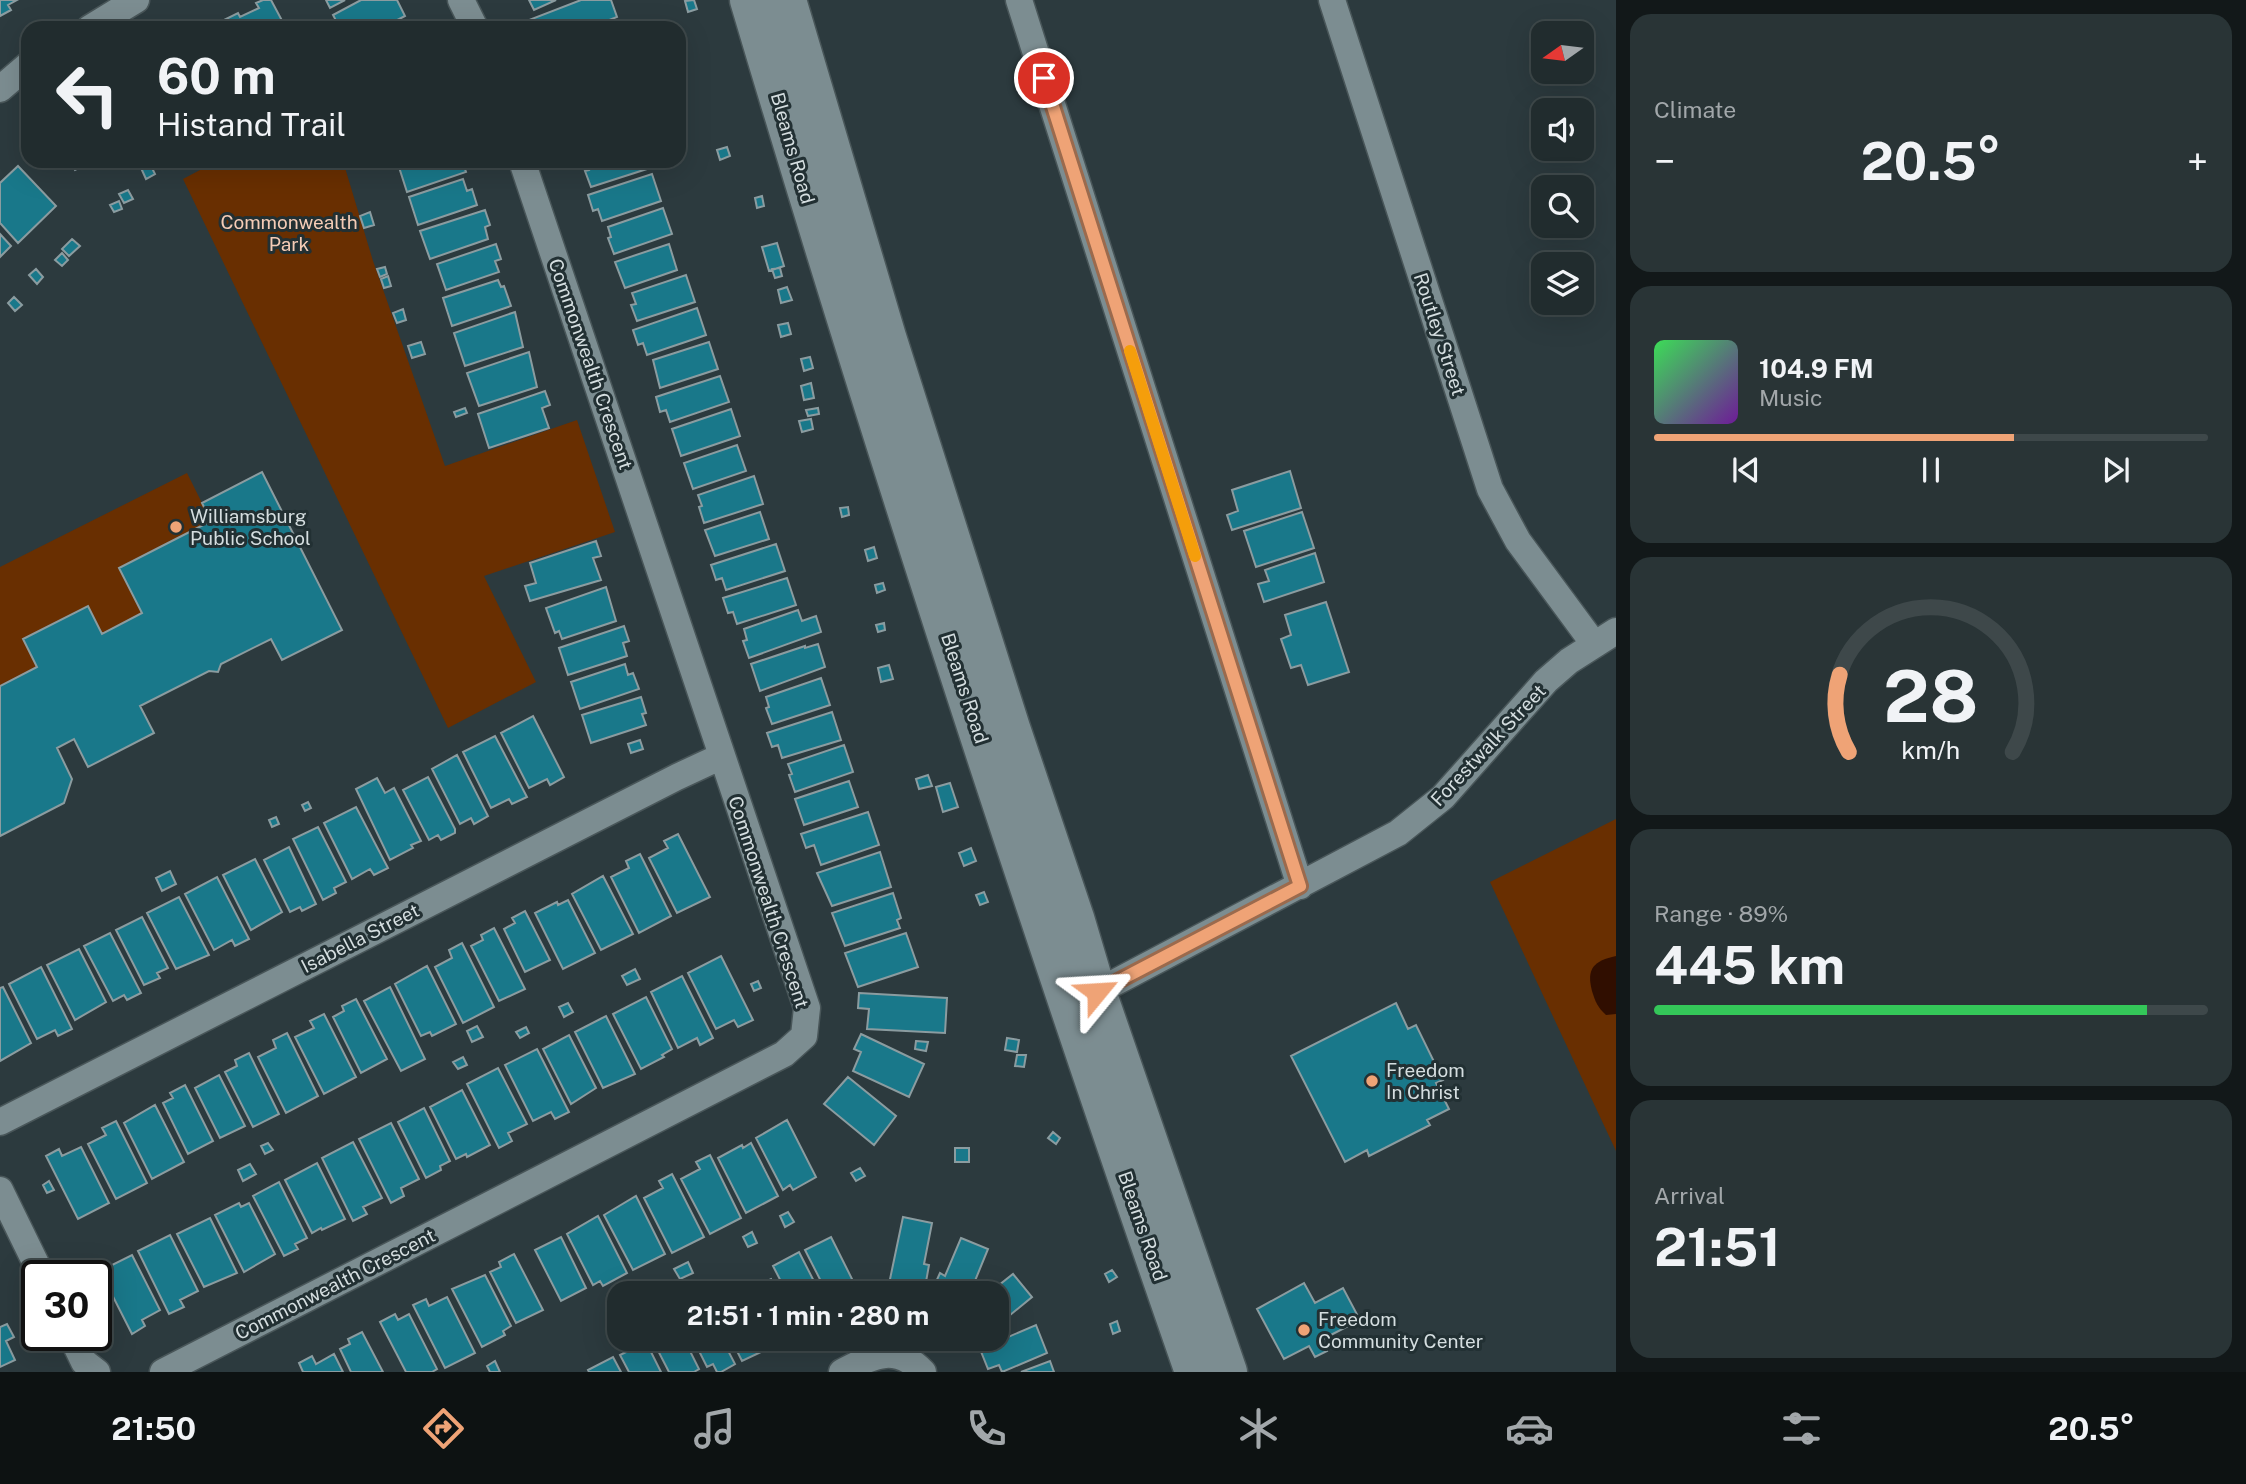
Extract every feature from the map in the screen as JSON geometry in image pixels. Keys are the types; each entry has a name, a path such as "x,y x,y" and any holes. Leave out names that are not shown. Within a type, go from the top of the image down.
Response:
{"main road":[{"name":"Bleams Road","path":"750,0 817,229 1068,1010 1194,1372"},
{"name":"Bleams Road","path":"787,0 887,337 1097,992 1228,1372"}],"street":[{"path":"102,21 136,0"},
{"path":"460,0 471,21"},
{"path":"1019,0 1300,886"},
{"name":"Routley Street","path":"1332,0 1490,489 1509,527 1605,638"},
{"path":"0,89 21,71"},
{"name":"Commonwealth Crescent","path":"163,1372 784,1054 804,1036 807,1008 524,168"},
{"name":"Forestwalk Street","path":"1097,992 1300,886 1381,842 1421,816 1463,776 1546,681 1605,638"},
{"name":"Isabella Street","path":"0,1122 677,776 722,756"},
{"path":"0,1190 34,1260"},
{"path":"79,1351 84,1362 97,1372"},
{"path":"842,1372 867,1359 893,1353 913,1361 923,1372"}],"green space":[{"name":"Commonwealth Park","path":"204,168 345,168 373,261 445,466 577,420 615,532 484,576 536,682 448,728 183,179"},
{"path":"187,473 211,521 119,568 142,613 102,634 88,606 23,639 37,667 0,686 0,567"},
{"path":"1616,819 1616,1151 1490,882"}],"shaded area":[{"path":"1616,956 1616,1014 1606,1015 1594,998 1590,983 1591,971 1602,960"}],"building":[{"path":"0,0 17,0 8,5 11,10 0,16"},
{"path":"271,0 282,21 224,21 238,13 240,17 259,8 256,3"},
{"path":"326,0 345,0 330,8"},
{"path":"361,0 397,0 405,16 395,21 336,21 333,15"},
{"path":"529,0 556,0 534,10"},
{"path":"581,0 611,0 617,17 607,21 529,20"},
{"path":"694,0 697,9 688,12 685,1"},
{"path":"727,147 730,156 720,160 717,150"},
{"path":"18,166 56,206 18,243 0,223 0,183"},
{"path":"141,168 152,168 155,174 146,179"},
{"path":"399,168 465,168 466,172 407,192"},
{"path":"588,168 650,168 591,187 585,171"},
{"path":"652,174 661,201 602,221 598,209 593,211 588,195"},
{"path":"463,179 467,191 472,189 477,205 418,225 409,197"},
{"path":"128,190 133,199 124,203 119,194"},
{"path":"762,196 764,206 757,208 755,198"},
{"path":"119,201 122,209 114,212 110,205"},
{"path":"663,208 672,234 614,254 608,238 611,237 608,227"},
{"path":"485,210 490,225 485,227 488,239 430,259 420,231"},
{"path":"370,212 374,225 364,228 360,216"},
{"path":"0,234 11,246 0,257"},
{"path":"72,239 80,246 69,256 62,249"},
{"path":"777,243 784,266 769,271 762,247"},
{"path":"496,244 501,259 495,261 499,272 446,290 437,264"},
{"path":"669,244 677,270 625,288 615,262"},
{"path":"62,253 68,260 62,266 55,260"},
{"path":"385,267 387,274 380,277 377,269"},
{"path":"780,268 782,276 775,278 772,269"},
{"path":"36,269 43,277 37,284 29,275"},
{"path":"686,275 695,302 637,321 631,305 636,304 632,293"},
{"path":"388,276 391,286 384,288 381,279"},
{"path":"498,280 501,287 504,286 511,306 452,326 443,298"},
{"path":"787,287 792,300 781,303 778,290"},
{"path":"14,297 22,305 15,311 8,303"},
{"path":"697,308 706,335 647,355 643,343 638,345 633,330"},
{"path":"403,309 406,320 397,323 393,313"},
{"path":"515,312 523,347 465,366 454,333"},
{"path":"788,323 791,334 781,337 778,325"},
{"path":"421,342 425,354 412,358 408,346"},
{"path":"709,342 718,369 660,388 653,360"},
{"path":"529,352 537,387 479,406 467,373"},
{"path":"810,357 813,368 804,371 801,359"},
{"path":"720,376 729,402 670,422 666,410 660,412 656,397"},
{"path":"811,383 814,398 804,400 801,386"},
{"path":"545,391 550,405 542,408 549,428 489,448 478,414"},
{"path":"465,408 467,413 456,417 454,412"},
{"path":"818,408 819,414 808,416 806,410"},
{"path":"731,409 740,436 681,456 672,429"},
{"path":"811,419 813,429 802,432 799,421"},
{"path":"737,445 746,471 693,489 684,463"},
{"path":"1290,471 1301,508 1232,530 1227,515 1238,511 1232,490"},
{"path":"262,472 342,630 282,660 271,639 221,664 218,672 209,671 140,706 154,733 88,767 74,739 57,748 72,779 64,803 0,836 0,686 37,667 23,639 88,606 102,634 142,613 119,568 211,521 202,503"},
{"path":"754,476 763,504 704,523 698,495"},
{"path":"848,507 849,515 842,517 840,508"},
{"path":"760,512 769,539 715,556 705,530"},
{"path":"1302,512 1314,548 1256,567 1244,531"},
{"path":"596,541 601,556 593,558 601,580 530,601 525,586 536,583 530,563"},
{"path":"776,544 785,571 726,590 722,578 716,580 711,565"},
{"path":"874,547 877,558 868,561 865,550"},
{"path":"1315,553 1324,582 1264,602 1258,584 1269,581 1265,570"},
{"path":"787,578 796,605 737,624 733,612 728,613 723,598"},
{"path":"883,583 885,590 877,593 875,585"},
{"path":"606,587 616,621 562,639 559,631 555,633 546,608"},
{"path":"1326,602 1349,672 1308,685 1301,665 1291,668 1281,639 1291,635 1285,615"},
{"path":"798,610 802,621 816,616 821,632 749,658 743,641 747,640 744,629"},
{"path":"884,623 885,630 878,632 876,625"},
{"path":"624,626 629,641 623,643 627,656 568,675 559,648"},
{"path":"818,644 825,667 760,691 751,664"},
{"path":"625,664 628,675 633,673 639,689 580,709 571,682"},
{"path":"889,665 893,679 881,682 878,668"},
{"path":"821,678 830,705 772,724 766,708 769,707 766,697"},
{"path":"641,697 646,713 642,714 646,725 591,743 582,715"},
{"path":"832,712 841,740 782,758 778,745 772,747 767,733"},
{"path":"533,716 564,777 550,785 547,779 529,788 501,733"},
{"path":"495,736 527,797 512,804 509,799 491,808 463,752"},
{"path":"640,740 643,749 631,753 628,744"},
{"path":"844,745 853,772 795,792 788,764"},
{"path":"457,755 488,816 474,824 471,818 460,824 432,769"},
{"path":"928,775 932,786 919,789 916,779"},
{"path":"428,777 455,829 455,833 441,840 438,835 429,840 403,790"},
{"path":"377,778 385,793 394,788 421,841 390,860 356,789"},
{"path":"849,781 858,807 804,825 795,799"},
{"path":"950,783 958,807 943,812 936,787"},
{"path":"308,802 311,808 305,811 302,805"},
{"path":"356,807 388,868 374,875 370,869 352,879 324,823"},
{"path":"868,812 879,845 821,865 814,845 806,848 801,834"},
{"path":"276,817 279,824 272,827 269,820"},
{"path":"318,827 346,882 334,888 336,893 323,900 293,839"},
{"path":"678,834 710,897 677,913 649,858 668,848 664,841"},
{"path":"289,847 316,904 302,911 300,907 290,912 264,860"},
{"path":"971,848 976,861 964,866 959,853"},
{"path":"880,852 891,887 832,906 817,873"},
{"path":"640,854 671,916 639,933 611,877 629,868 626,861"},
{"path":"255,859 282,912 251,930 223,875"},
{"path":"170,871 176,884 162,891 156,878"},
{"path":"603,876 633,934 601,950 572,894"},
{"path":"217,877 249,939 235,946 232,940 214,950 185,894"},
{"path":"984,892 988,902 980,905 976,895"},
{"path":"893,893 901,918 897,920 900,928 845,946 832,913"},
{"path":"179,897 209,955 176,969 147,913"},
{"path":"568,900 595,953 563,969 535,913 557,902 558,905"},
{"path":"525,911 550,960 525,972 504,929 515,923 512,918"},
{"path":"142,917 168,968 157,973 160,978 144,985 116,930"},
{"path":"494,928 525,989 499,1001 471,946 483,940 481,935"},
{"path":"110,933 141,993 127,1000 124,995 113,1001 84,946"},
{"path":"906,933 918,967 858,987 845,953"},
{"path":"462,943 494,1007 463,1023 435,967 452,958 449,950"},
{"path":"79,949 106,1002 75,1020 47,965"},
{"path":"721,956 753,1020 738,1027 734,1020 716,1029 688,973"},
{"path":"427,966 456,1024 432,1036 430,1032 421,1036 395,984"},
{"path":"41,967 72,1029 58,1036 55,1030 37,1039 9,984"},
{"path":"635,969 640,979 627,985 622,976"},
{"path":"682,976 713,1038 700,1045 697,1038 678,1048 651,992"},
{"path":"758,981 761,988 754,991 751,984"},
{"path":"3,987 31,1043 0,1061 0,988"},
{"path":"390,987 425,1059 401,1071 364,1001"},
{"path":"859,993 947,998 945,1033 867,1029 869,1009 858,1008"},
{"path":"646,997 672,1049 662,1055 664,1057 641,1069 613,1014"},
{"path":"356,999 387,1059 361,1073 333,1017 344,1011 342,1006"},
{"path":"568,1003 573,1012 564,1017 559,1007"},
{"name":"Freedom In Christ","path":"1396,1003 1408,1029 1416,1025 1443,1080 1436,1083 1449,1109 1427,1120 1430,1125 1369,1156 1367,1150 1345,1162 1291,1056"},
{"path":"324,1014 356,1077 324,1094 295,1037 314,1028 310,1021"},
{"path":"606,1016 635,1074 603,1088 575,1032"},
{"path":"477,1026 483,1037 472,1042 467,1031"},
{"path":"526,1027 529,1033 520,1038 516,1032"},
{"path":"287,1033 318,1096 286,1113 258,1057 276,1048 273,1040"},
{"path":"861,1034 924,1064 909,1097 853,1071 861,1052 854,1049"},
{"path":"569,1035 596,1088 571,1104 543,1049"},
{"path":"1007,1038 1019,1040 1017,1052 1005,1050"},
{"path":"916,1041 928,1042 926,1051 915,1049"},
{"path":"537,1049 569,1112 555,1119 551,1112 533,1121 505,1065"},
{"path":"249,1053 279,1114 253,1127 225,1072 237,1066 235,1060"},
{"path":"1017,1055 1026,1055 1024,1067 1015,1066"},
{"path":"463,1057 467,1065 458,1069 453,1062"},
{"path":"498,1068 527,1124 508,1133 512,1141 499,1148 467,1084"},
{"path":"219,1075 245,1126 220,1138 195,1088"},
{"path":"848,1077 896,1116 874,1145 824,1104"},
{"path":"185,1085 213,1141 188,1154 163,1103 173,1098 170,1093"},
{"path":"462,1090 490,1145 467,1157 466,1154 456,1159 430,1107"},
{"path":"155,1105 184,1162 152,1179 124,1123"},
{"path":"424,1108 450,1161 440,1166 441,1170 426,1178 398,1122"},
{"path":"787,1120 816,1177 793,1190 790,1185 783,1190 756,1138"},
{"path":"116,1121 147,1183 116,1199 88,1144 106,1135 102,1128"},
{"path":"391,1123 419,1179 401,1188 404,1196 391,1203 359,1139"},
{"path":"1053,1132 1060,1138 1056,1144 1048,1138"},
{"path":"353,1142 382,1198 363,1207 367,1214 353,1221 322,1158"},
{"path":"268,1143 273,1150 265,1154 261,1146"},
{"path":"751,1143 778,1196 746,1213 718,1158"},
{"path":"81,1147 109,1203 78,1219 46,1156 59,1149 62,1156"},
{"path":"955,1148 969,1148 969,1162 955,1162"},
{"path":"710,1155 741,1218 710,1234 681,1179 700,1169 696,1162"},
{"path":"317,1163 345,1219 312,1233 285,1180"},
{"path":"250,1164 256,1174 243,1181 238,1170"},
{"path":"860,1168 865,1176 856,1181 851,1173"},
{"path":"672,1174 704,1237 672,1253 644,1198 663,1188 659,1181"},
{"path":"49,1181 54,1190 47,1193 43,1185"},
{"path":"279,1182 307,1238 295,1244 298,1249 284,1256 253,1196"},
{"path":"636,1196 665,1254 633,1270 604,1215"},
{"path":"239,1203 241,1207 249,1203 275,1254 244,1272 215,1215"},
{"path":"788,1212 794,1222 785,1227 780,1216"},
{"path":"598,1216 627,1273 607,1281 603,1286 600,1281 593,1285 567,1234"},
{"path":"903,1217 932,1223 924,1264 929,1265 926,1281 890,1281"},
{"path":"210,1218 237,1273 204,1287 177,1234"},
{"path":"752,1232 757,1243 748,1247 743,1237"},
{"path":"170,1235 198,1291 180,1300 184,1307 169,1314 138,1251"},
{"path":"561,1237 586,1288 561,1301 535,1250"},
{"path":"831,1237 853,1281 821,1281 805,1250"},
{"path":"961,1238 988,1249 975,1281 936,1281 940,1273 945,1276"},
{"path":"799,1252 814,1281 781,1281 773,1266"},
{"path":"514,1254 543,1310 516,1323 490,1272 501,1267 499,1262"},
{"path":"132,1255 160,1310 142,1320 145,1326 132,1334 112,1295 112,1265"},
{"path":"688,1262 693,1273 680,1279 674,1269"},
{"path":"1112,1270 1117,1277 1109,1282 1105,1274"},
{"path":"1013,1274 1032,1297 1009,1316 1009,1281 1004,1281"},
{"path":"485,1275 511,1326 503,1331 505,1335 482,1347 452,1289"},
{"name":"Freedom Community Center","path":"1304,1283 1315,1303 1343,1288 1360,1320 1321,1340 1327,1351 1315,1357 1309,1346 1284,1359 1257,1309"},
{"path":"447,1297 475,1353 445,1368 413,1305 426,1299 429,1306"},
{"path":"395,1314 398,1320 409,1314 437,1369 432,1372 406,1372 380,1322"},
{"path":"1117,1321 1120,1331 1113,1334 1110,1324"},
{"path":"7,1324 14,1337 6,1341 15,1360 0,1367 0,1327"},
{"path":"1036,1325 1047,1353 1002,1372 999,1365 988,1369 981,1351 1009,1351 1009,1337"},
{"path":"362,1332 383,1372 351,1372 340,1349 350,1344 348,1339"},
{"path":"628,1351 650,1351 661,1372 629,1372 620,1355"},
{"path":"658,1351 690,1351 699,1369 694,1372 669,1372"},
{"path":"699,1351 728,1351 735,1364 721,1372 717,1372 713,1364 707,1367"},
{"path":"737,1351 760,1351 761,1352 742,1361"},
{"path":"334,1354 343,1372 303,1372 299,1363 312,1356 316,1364"},
{"path":"613,1357 621,1372 589,1372 588,1370"},
{"path":"495,1361 500,1372 490,1372 487,1366"},
{"path":"1050,1361 1054,1372 1021,1372"}],"slow traffic":[{"path":"1130,351 1195,556"}],"place":[{"name":"Williamsburg Public School","path":"176,527"},
{"name":"Freedom In Christ","path":"1372,1081"},
{"name":"Freedom Community Center","path":"1304,1330"}],"route":[{"path":"1044,78 1300,886 1097,992"}]}
